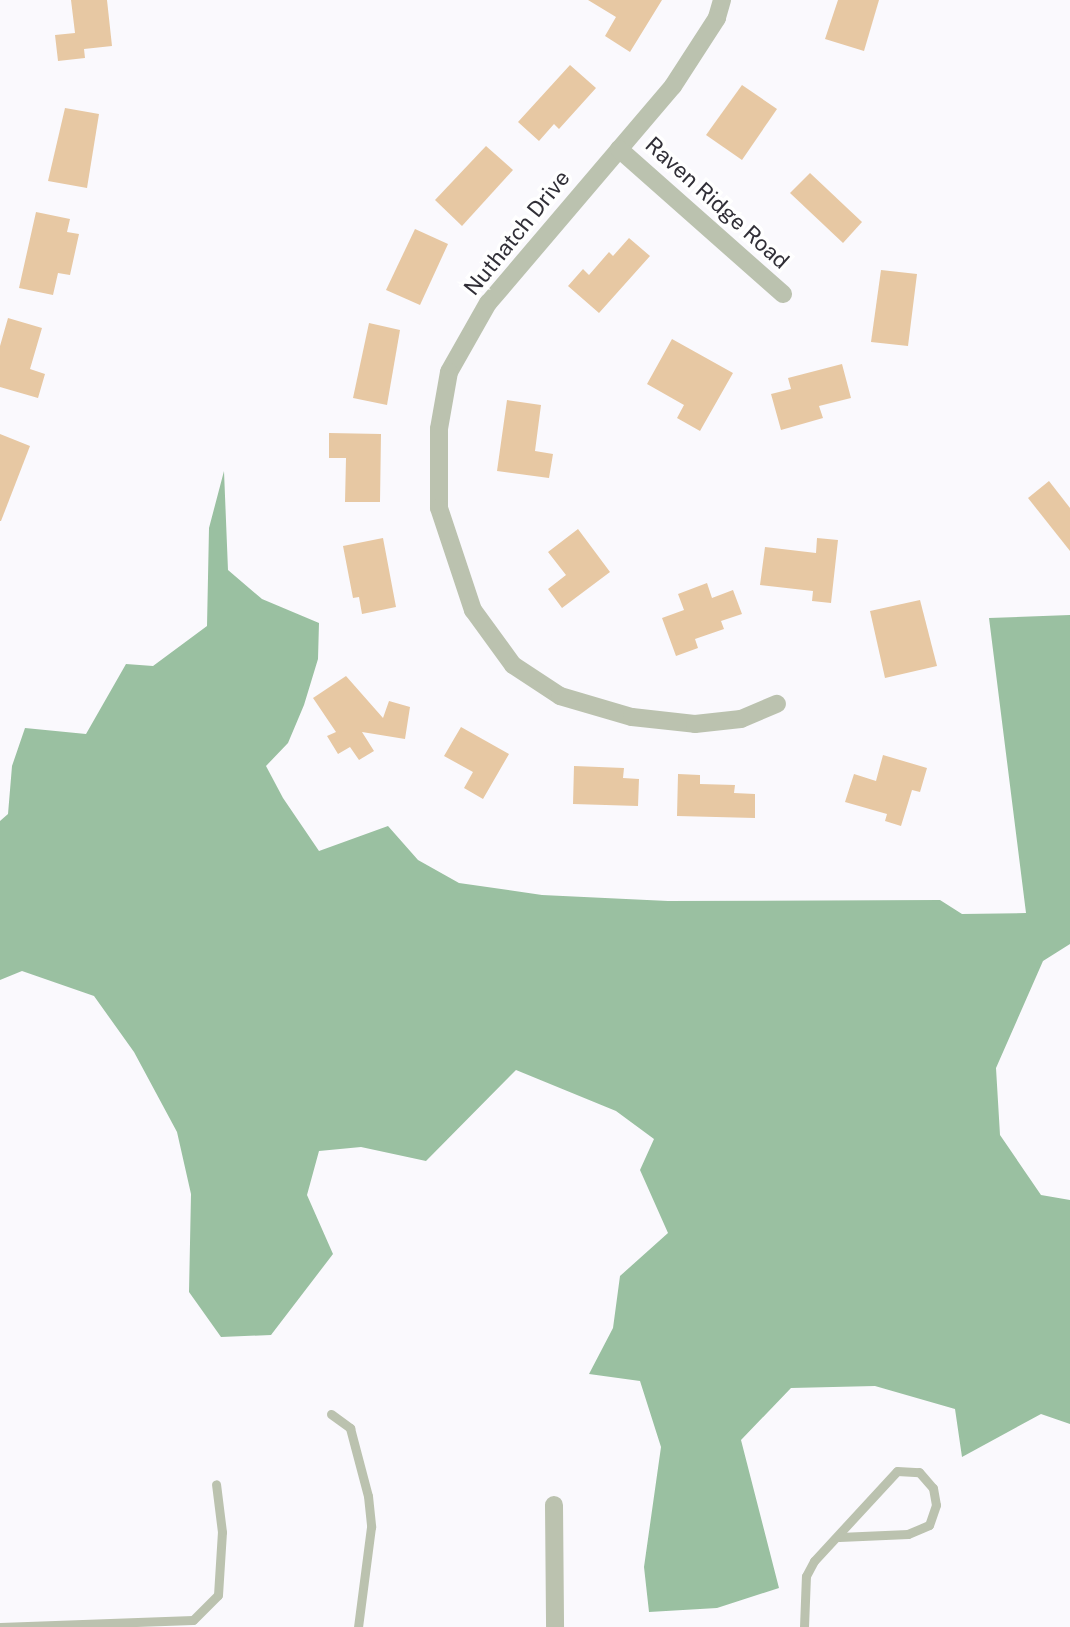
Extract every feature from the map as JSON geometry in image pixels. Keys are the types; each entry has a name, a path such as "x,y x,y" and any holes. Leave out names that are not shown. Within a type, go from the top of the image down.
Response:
{"street":[{"name":"Nuthatch Drive","path":"722,0 717,18 673,86 488,303 449,372 439,429 439,508 473,610 513,665 560,696 632,717 695,724 741,719 777,704"},
{"name":"Raven Ridge Road","path":"619,149 783,294"},
{"path":"554,1505 555,1627"}],"lane":[{"path":"331,1414 350,1428 368,1496 371,1527 358,1627"},
{"path":"804,1627 806,1576 814,1561 897,1471 919,1472 933,1488 936,1505 929,1525 908,1534 839,1537"},
{"path":"0,1627 193,1620 218,1595 222,1532 216,1484"}],"green space":[{"path":"224,471 228,570 262,599 319,623 318,659 304,705 288,743 266,766 283,798 319,851 388,826 418,860 459,883 542,895 668,901 940,900 962,914 1026,913 989,618 1070,615 1070,944 1043,961 996,1068 1000,1135 1041,1195 1070,1200 1070,1424 1041,1414 962,1457 955,1409 875,1386 791,1388 741,1440 779,1588 717,1608 649,1612 644,1567 661,1447 640,1381 589,1374 613,1328 620,1276 668,1233 640,1170 654,1139 616,1111 516,1070 426,1161 361,1147 319,1151 307,1195 333,1254 271,1335 221,1337 189,1292 191,1194 177,1132 134,1052 94,996 22,971 0,980 0,821 8,814 12,766 25,728 86,734 126,664 153,666 207,626 209,528"}],"building":[{"path":"71,0 107,0 112,46 84,49 85,58 58,61 55,35 75,33"},
{"path":"588,0 662,0 630,52 605,36 616,17"},
{"path":"838,0 879,0 864,51 825,39"},
{"path":"570,65 596,88 559,129 554,124 539,141 518,122"},
{"path":"742,85 777,109 742,160 706,135"},
{"path":"65,108 99,114 87,188 48,181"},
{"path":"486,146 513,170 462,226 435,200"},
{"path":"810,173 862,222 843,243 790,193"},
{"path":"36,212 70,219 67,232 79,234 70,275 58,273 53,295 19,288"},
{"path":"415,229 448,244 420,305 386,290"},
{"path":"629,238 650,256 599,313 568,286 583,269 589,275 609,252 613,256"},
{"path":"881,270 917,274 908,346 871,342"},
{"path":"8,318 42,328 30,369 45,374 38,398 0,387 0,346"},
{"path":"369,323 400,330 387,405 353,398"},
{"path":"672,339 733,373 700,431 677,418 684,405 647,384"},
{"path":"842,364 851,398 819,406 823,418 781,430 771,394 791,389 788,378"},
{"path":"507,400 541,405 535,451 553,454 549,478 497,471"},
{"path":"329,433 381,434 380,502 345,502 346,458 329,458"},
{"path":"0,434 30,446 1,521 0,521"},
{"path":"1049,481 1070,508 1070,551 1028,498"},
{"path":"578,529 610,572 562,608 548,589 566,575 548,552"},
{"path":"383,538 396,607 362,614 359,597 353,598 343,546"},
{"path":"817,538 838,540 831,603 812,601 813,591 760,585 765,547 816,553"},
{"path":"707,583 712,598 733,590 742,614 721,621 724,629 695,639 698,648 676,656 662,618 684,610 678,594"},
{"path":"920,600 937,666 885,678 870,611"},
{"path":"346,676 383,718 389,701 410,707 405,739 362,732 374,751 359,760 350,747 338,754 327,736 336,732 313,698"},
{"path":"461,727 509,754 483,799 464,788 473,772 444,756"},
{"path":"883,755 927,768 920,792 912,790 901,826 885,821 887,814 845,802 854,774 876,781"},
{"path":"574,766 624,768 623,778 639,779 638,806 573,804"},
{"path":"678,774 700,775 700,784 735,785 734,793 755,794 755,818 677,816"}]}
